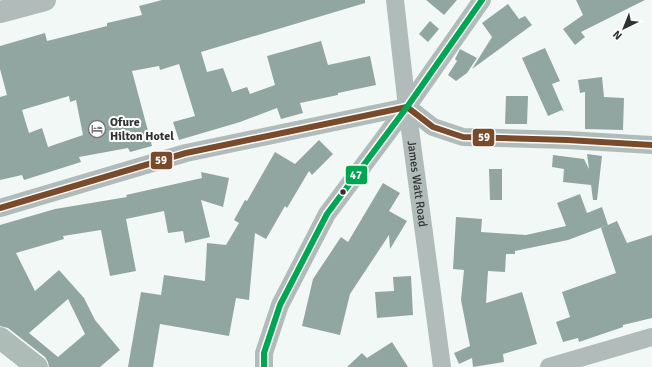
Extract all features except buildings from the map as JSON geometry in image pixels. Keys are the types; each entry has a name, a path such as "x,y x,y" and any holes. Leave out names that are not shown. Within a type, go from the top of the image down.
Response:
{"highway":[{"path":"0,338 37,367"}],"street":[{"path":"0,12 45,0"},
{"name":"James Watt Road","path":"394,0 442,367"},
{"path":"264,367 264,353 280,305 327,214 407,107 482,0"},
{"path":"0,208 186,153 407,107 433,127 463,137 568,140 652,145"},
{"path":"549,367 652,337"}],"transit line":[{"name":"47","path":"264,367 264,353 280,305 327,214 407,107 482,0"},
{"name":"59","path":"0,208 186,153 407,107 433,127 463,137 567,140 652,145"}],"place":[{"name":"Ofure Hilton Hotel","path":"97,129"}]}
